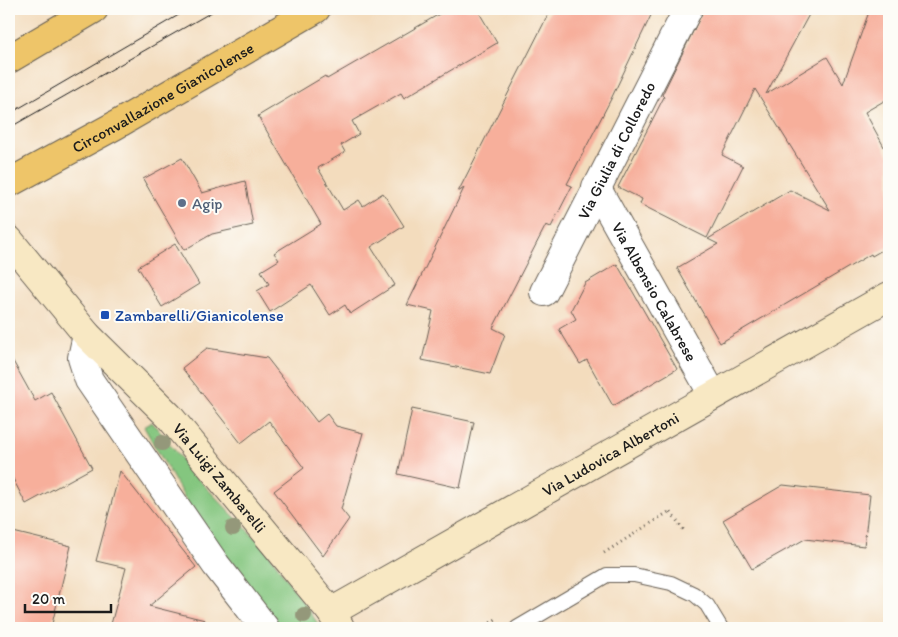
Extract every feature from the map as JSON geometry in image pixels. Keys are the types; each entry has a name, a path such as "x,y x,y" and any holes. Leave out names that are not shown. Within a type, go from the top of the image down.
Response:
{"main road":[{"path":"9,59 94,9"},
{"name":"Circonvallazione Gianicolense","path":"9,183 116,125 316,9"}],"street":[{"name":"Via Giulia di Colloredo","path":"544,292 688,9"},
{"name":"Via Albensio Calabrese","path":"596,187 713,395"},
{"name":"Via Luigi Zambarelli","path":"9,240 87,334 169,416 336,620"},
{"name":"Via Ludovica Albertoni","path":"336,620 713,395 889,296"},
{"path":"87,334 82,358 89,380 216,565 265,628"}],"lane":[{"path":"517,628 606,575 625,575 671,583 694,594 708,605 721,628"}],"green space":[{"path":"152,422 198,479 265,548 321,628 277,628 212,546 144,427"}],"building":[{"path":"448,9 477,9 497,43 404,98 401,93 352,121 359,134 341,145 345,152 318,168 343,210 359,200 363,206 383,193 404,226 371,247 395,285 350,314 345,305 330,315 311,285 270,312 257,291 269,284 261,271 279,260 274,253 321,224 258,116 325,76 327,79"},
{"path":"551,9 654,9 611,99 567,184 572,186 551,227 546,225 493,328 505,334 490,374 422,360 433,311 407,305 464,188 458,192"},
{"path":"704,9 812,9 766,94 827,57 843,84 870,9 889,14 889,98 865,112 889,156 889,246 872,256 871,254 720,343 677,268 718,244 708,239 790,190 830,210 755,89 722,155 743,166 707,238 640,204 642,199 618,187 664,97 662,95"},
{"name":"Agip","path":"182,158 202,193 245,181 253,225 212,234 184,250 143,179"},
{"path":"175,244 199,284 162,307 138,267"},
{"path":"617,264 677,369 613,406 587,360 580,364 559,329 576,319 571,310 585,283"},
{"path":"207,348 267,358 317,422 327,414 336,426 363,433 341,509 349,519 323,556 274,491 304,468 269,421 241,443 182,368"},
{"path":"9,354 35,401 51,392 92,468 26,504 9,471"},
{"path":"412,409 474,422 460,488 398,474"},
{"path":"120,471 196,567 149,606 205,620 204,628 110,628 126,568 96,561"},
{"path":"783,485 870,495 864,546 805,539 752,569 723,520"},
{"path":"9,531 71,546 51,628 9,628"}],"tram line":[{"path":"9,114 189,9"},
{"path":"9,128 217,9"}],"place":[{"name":"Agip","path":"182,203"},
{"name":"Zambarelli/Gianicolense","path":"105,315"}]}
